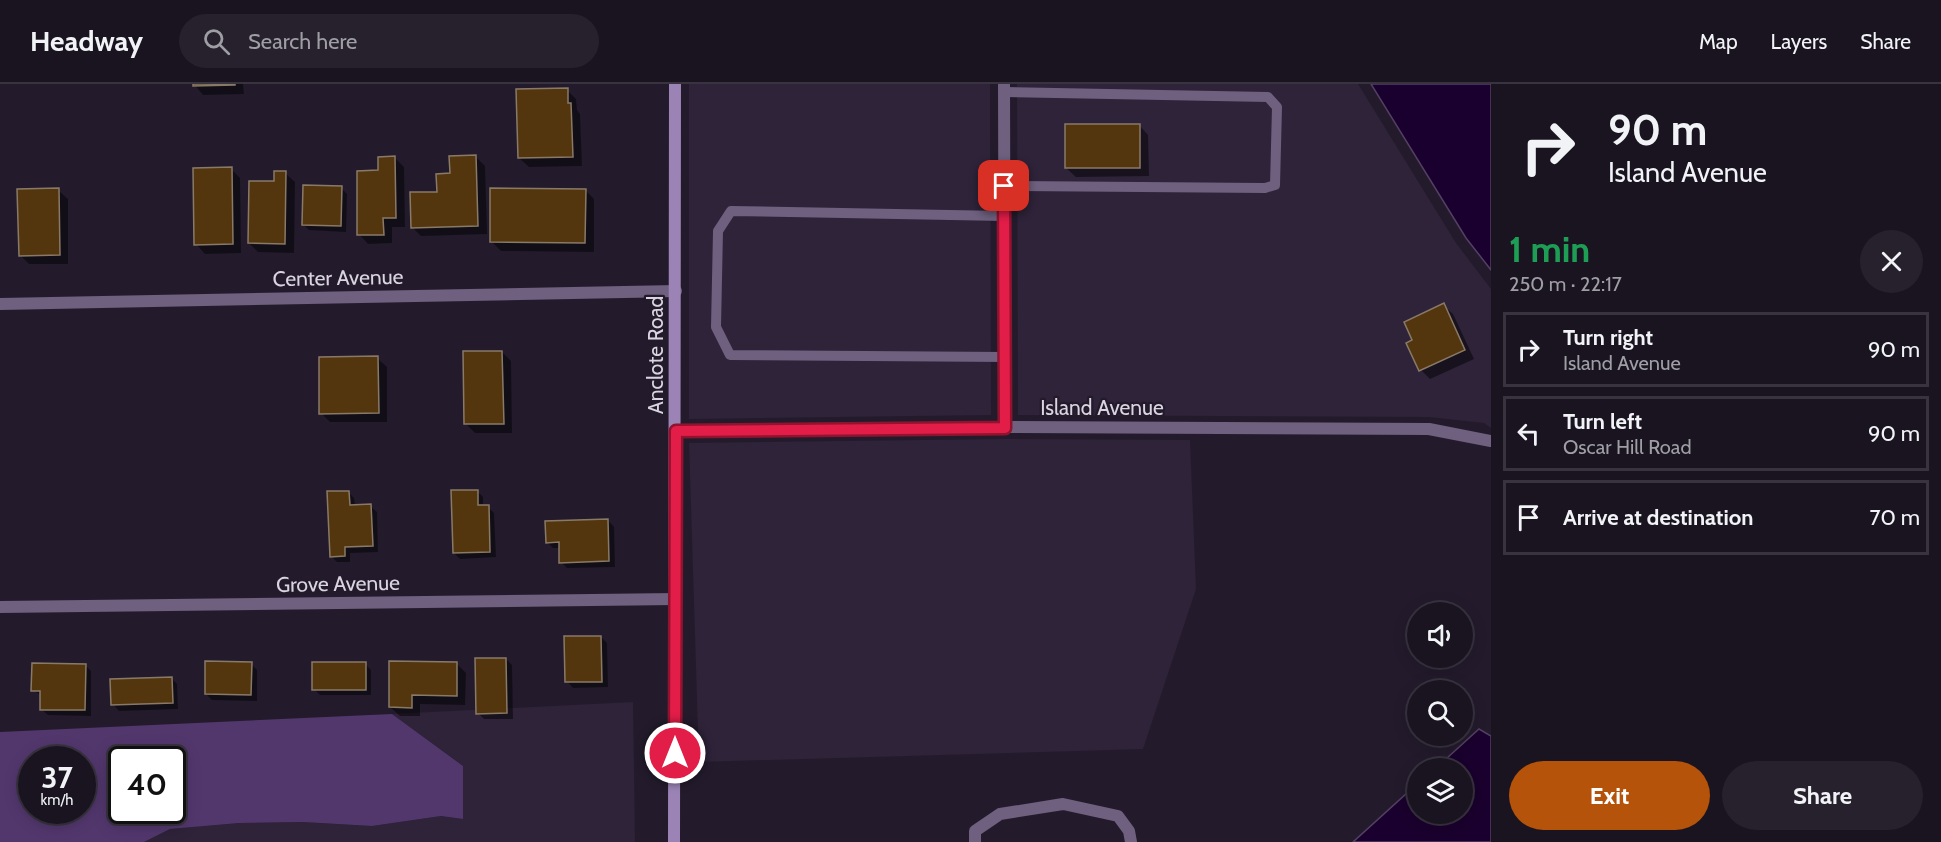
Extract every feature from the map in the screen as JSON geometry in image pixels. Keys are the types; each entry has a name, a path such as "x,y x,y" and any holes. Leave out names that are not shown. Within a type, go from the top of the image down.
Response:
{"street":[{"name":"Anclote Road","path":"674,842 675,84"},
{"path":"1004,88 1005,428"},
{"name":"Center Avenue","path":"0,304 676,291"},
{"name":"Island Avenue","path":"676,431 1005,428 1429,429 1491,441"},
{"name":"Grove Avenue","path":"0,608 676,599"},
{"path":"975,842 975,831 1000,814 1063,804 1118,816 1129,831 1131,842"}],"lane":[{"path":"1004,88 1078,94 1269,97 1277,107 1275,185 1265,188 1004,186"},
{"path":"1004,216 731,211 718,231 716,327 730,355 1005,357"}],"shaded area":[{"path":"689,84 990,84 991,415 689,419"},
{"path":"1017,84 1358,84 1456,243 1491,289 1491,428 1484,423 1429,417 1018,415"},
{"path":"1371,84 1491,84 1491,270 1466,238"},
{"path":"1005,439 1190,440 1196,589 1143,749 699,762 689,443"},
{"path":"633,702 635,842 144,842 170,829 239,823 303,822 372,826 441,816 463,819 463,766 392,714"},
{"path":"392,714 463,766 463,819 441,816 372,826 303,822 239,823 170,829 144,842 0,842 0,732"},
{"path":"1479,729 1491,736 1491,842 1353,842 1407,793 1407,824 1473,824 1473,758 1447,758 1460,746 1473,746 1473,734"}],"building":[{"path":"193,84 235,84 235,85 193,86"},
{"path":"568,88 568,103 571,103 573,157 518,158 516,89"},
{"path":"1065,124 1140,124 1140,168 1065,168"},
{"path":"476,155 478,226 411,228 410,192 437,192 436,174 450,173 449,156"},
{"path":"395,156 396,218 383,218 384,235 357,235 357,171 378,170 378,157"},
{"path":"232,167 233,244 194,245 193,168"},
{"path":"274,171 286,171 285,244 248,243 249,181 274,181"},
{"path":"303,185 342,186 341,226 302,225"},
{"path":"59,188 60,255 19,256 17,189"},
{"path":"490,188 586,189 585,243 490,242"},
{"path":"1444,303 1465,350 1419,371 1406,343 1412,340 1404,322"},
{"path":"463,351 502,351 504,424 464,424"},
{"path":"378,356 379,413 319,414 319,357"},
{"path":"451,490 478,490 478,505 489,505 490,552 453,553"},
{"path":"327,491 349,491 350,505 371,504 373,546 345,547 345,556 330,557"},
{"path":"608,519 609,561 559,563 559,542 546,543 545,521"},
{"path":"564,636 601,636 602,682 565,682"},
{"path":"475,658 506,658 507,713 476,714"},
{"path":"205,661 252,662 251,695 205,694"},
{"path":"389,661 457,662 457,696 412,695 412,708 389,707"},
{"path":"312,662 366,662 366,690 312,690"},
{"path":"32,663 86,664 85,710 40,710 40,691 31,691"},
{"path":"172,677 173,703 111,705 110,679"}],"route":[{"path":"675,753 676,431 1005,428 1004,186"}]}
